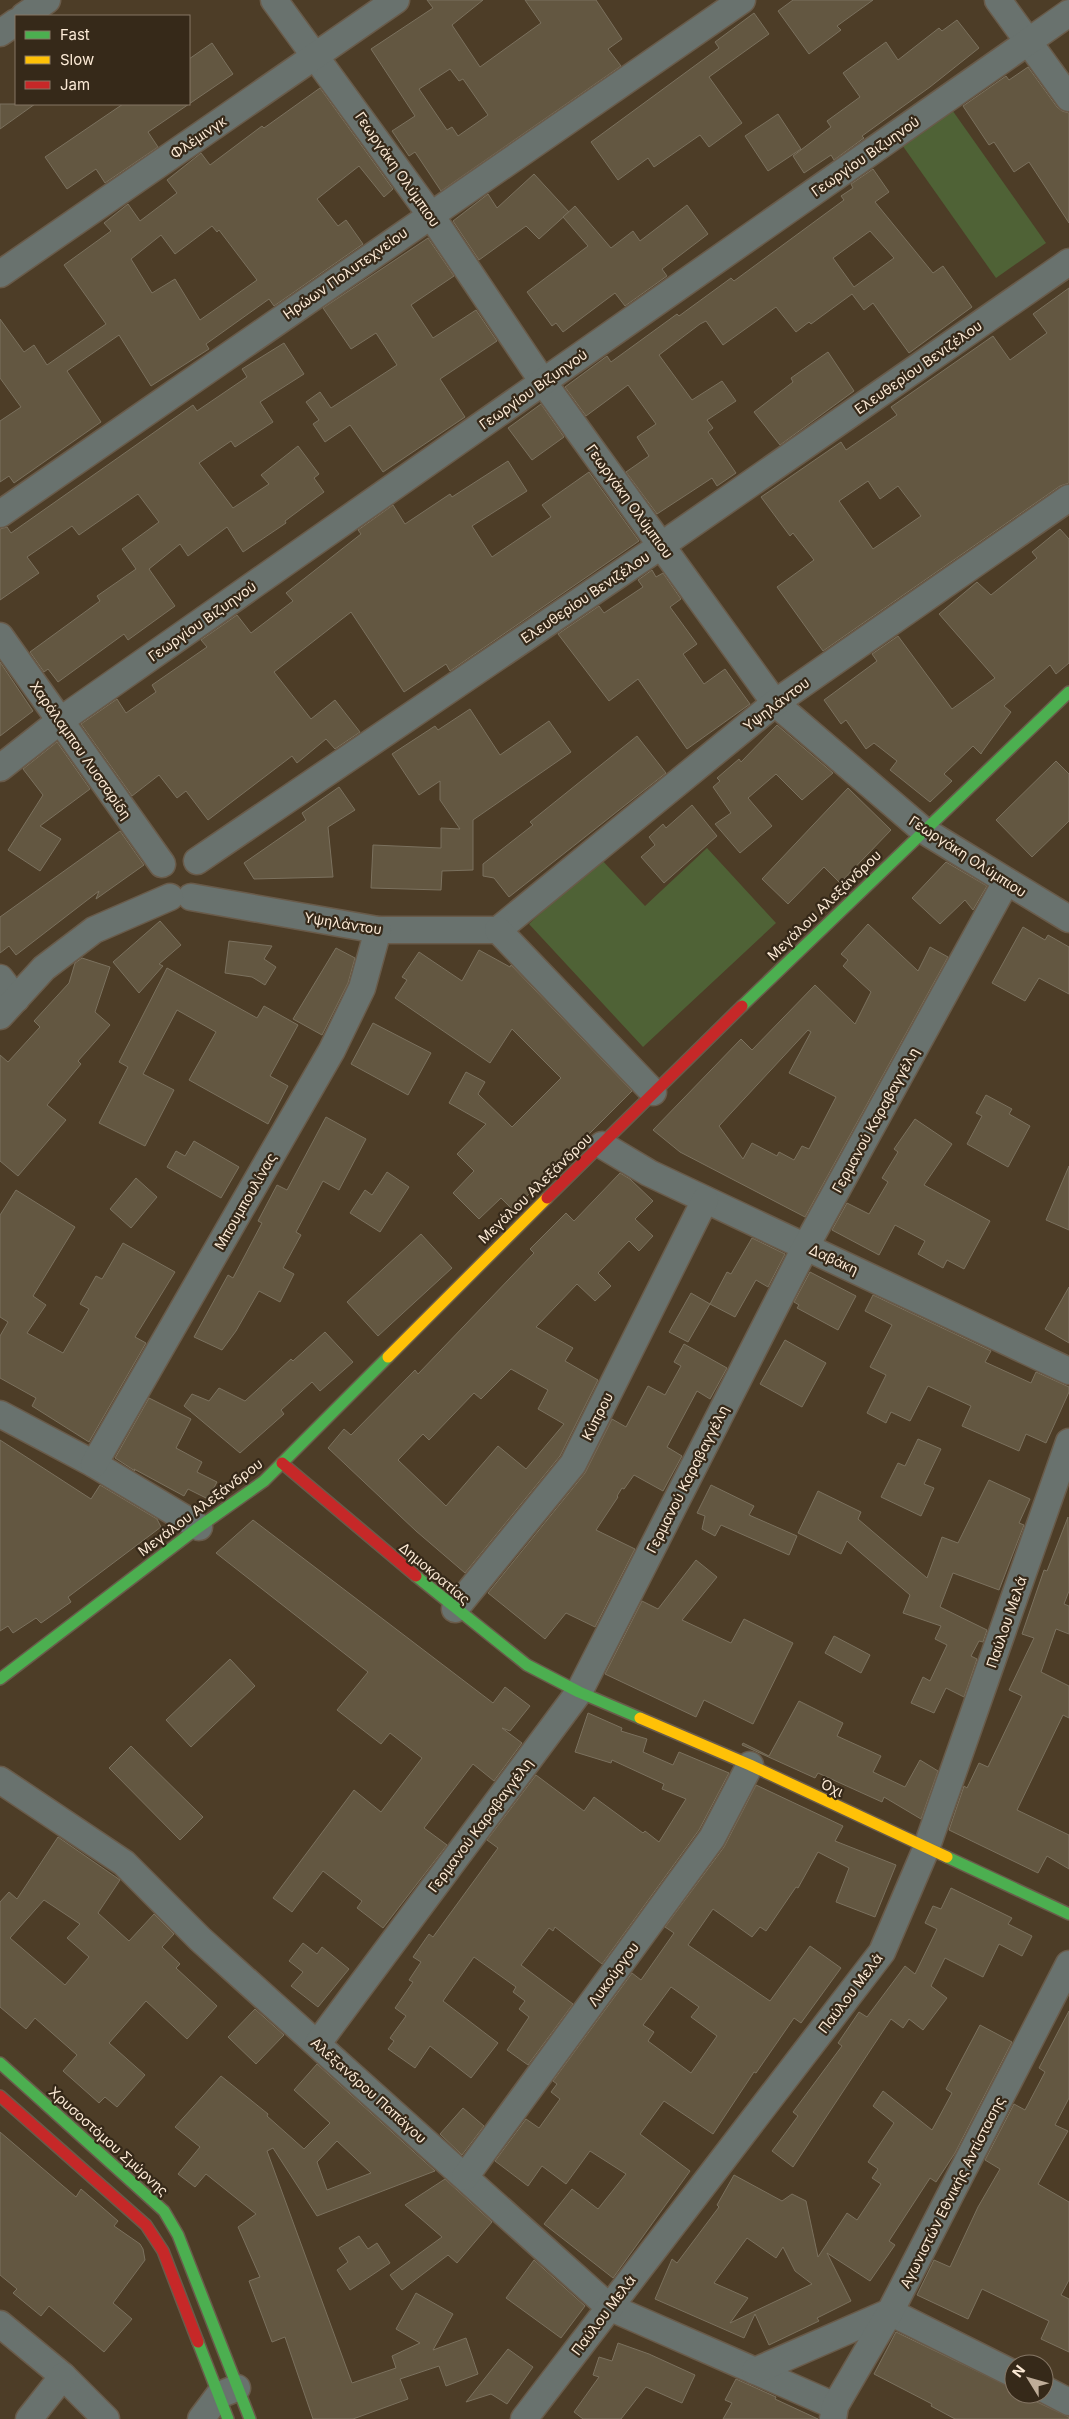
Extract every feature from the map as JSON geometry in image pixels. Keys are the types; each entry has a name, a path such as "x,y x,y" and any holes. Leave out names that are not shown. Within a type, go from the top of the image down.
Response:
{"street":[{"path":"25,15 47,0"},
{"name":"Γεωργάκη Ολύμπιου","path":"274,0 317,56 430,214 543,382 775,703 923,830 1069,919"},
{"name":"Φλέμινγκ","path":"0,274 396,0"},
{"name":"Ηρώων Πολυτεχνείου","path":"0,514 430,214 742,0"},
{"path":"998,0 1069,98"},
{"name":"Γεωργίου Βιζυηνού","path":"0,768 61,720 1069,13"},
{"path":"0,34 15,23"},
{"name":"Ελευθερίου Βενιζέλου","path":"197,861 662,545 1069,262"},
{"name":"Υψηλάντου","path":"180,897 378,930 498,930 775,703 1069,498"},
{"name":"Χαράλαμπου Λυσσαρίδη","path":"0,636 162,864"},
{"name":"Μεγάλου Αλεξάνδρου","path":"0,1680 198,1527 244,1496 282,1463 653,1092 923,830 1069,692"},
{"path":"8,1008 44,968 94,930 180,897 196,893 203,874 197,861 188,855 178,854 169,857 158,871 160,886 180,897"},
{"name":"Γερμανού Καραβαγγέλη","path":"318,2043 579,1692 806,1246 1006,882"},
{"name":"Μπουμπουλίνας","path":"94,1464 332,1050 362,988 378,930"},
{"path":"498,930 653,1092"},
{"path":"0,978 8,1008"},
{"name":"Δαβάκη","path":"602,1145 649,1173 705,1200 1069,1370"},
{"name":"Κύπρου","path":"455,1609 573,1464 705,1200"},
{"path":"0,1414 94,1464 198,1527"},
{"name":"Παύλου Μελά","path":"524,2419 882,1952 926,1849 1069,1442"},
{"name":"Δημοκρατίας","path":"282,1463 455,1609 527,1665 579,1692"},
{"name":"Όχι","path":"579,1692 750,1765 926,1849 1069,1914"},
{"name":"Λυκούργου","path":"465,2177 712,1838 750,1765"},
{"name":"Αλέξανδρου Παπάγου","path":"0,1780 124,1863 200,1939 318,2043 609,2307 755,2371 834,2413"},
{"name":"Αγωνιστών Εθνικής Αντίστασης","path":"834,2413 890,2312 1069,1964"},
{"name":"Χρυσοστόμου Σμύρνης","path":"0,2063 164,2211 178,2235 228,2391 228,2419"},
{"name":"Χρυσοστόμου Σμύρνης","path":"0,2096 146,2225 163,2251 228,2391 250,2419"},
{"path":"755,2371 890,2312 1004,2369"},
{"path":"0,2324 63,2376 106,2419"},
{"path":"29,2419 63,2376"},
{"path":"201,2419 228,2391"},
{"path":"1054,2394 1069,2402"}],"green space":[{"path":"950,107 1046,243 996,278 900,142"},
{"path":"707,848 776,923 643,1047 529,924 600,858 645,906"}],"building":[{"path":"427,0 483,0 452,25 480,67 541,23 525,0 596,0 622,39 608,49 621,66 441,191 415,152 409,156 392,131 415,116 371,49 433,8","holes":["450,69 459,81 463,79 488,115 458,136 452,127 447,130 419,89"]},
{"path":"793,0 873,0 837,26 841,30 809,54 778,11"},
{"path":"754,13 769,34 709,77 742,123 709,147 700,135 654,167 648,158 618,180 591,142 719,48 715,42"},
{"path":"957,20 979,48 930,87 862,136 864,138 834,160 831,155 804,173 793,156 831,127 827,121 860,97 843,73 886,42 898,60 939,28 942,31"},
{"path":"212,43 233,74 190,103 190,58"},
{"path":"1028,67 1057,107 1069,113 1069,223 1029,162 1014,172 994,142 989,145 963,106 1006,76 1009,80"},
{"path":"320,88 393,189 384,197 359,166 317,199 338,226 346,220 363,244 274,306 269,299 206,344 209,349 151,386 119,335 67,371 101,422 14,483 9,476 0,482 0,421 21,407 0,378 0,319 24,352 34,345 47,365 106,324 64,265 111,231 104,223 128,204 140,221 177,193 167,180 201,153 210,165 262,126 264,128","holes":["212,226 217,232 219,230 257,280 200,320 175,279 152,293 131,259 161,235 175,254"]},
{"path":"0,104 34,105 0,129"},
{"path":"122,105 188,105 148,132 158,147 105,183 96,169 67,189 45,157"},
{"path":"778,114 801,149 768,171 745,136"},
{"path":"873,169 889,192 875,202 933,273 943,266 972,307 909,353 873,303 864,310 852,294 811,324 809,322 796,332 776,307 723,345 706,321 700,324 659,355 692,400 722,381 736,401 707,420 713,428 708,432 736,473 717,486 712,478 657,514 626,472 649,456 637,437 656,424 628,385 586,416 565,387 607,356 611,362 731,278 734,281 844,200 841,196 853,188 851,184","holes":["870,231 894,258 854,287 833,258"]},
{"path":"534,174 569,212 539,239 526,226 479,260 453,221 488,194 497,208"},
{"path":"687,205 708,234 662,269 667,276 625,306 615,293 563,332 556,323 552,326 527,292 588,246 563,217 575,206 611,248 633,231 640,241"},
{"path":"428,238 454,276 411,305 433,338 476,310 497,341 440,379 465,417 383,472 350,425 325,442 313,424 319,420 306,402 320,392 331,408 397,365 376,333 351,349 323,308"},
{"path":"1069,288 1069,483 1060,486 823,651 777,587 814,560 793,533 790,536 761,497 841,442 846,450 897,415 891,407 993,336 1010,360 1047,333 1033,314","holes":["868,481 880,499 898,486 921,516 873,549 839,501"]},
{"path":"284,343 304,374 260,402 273,422 235,447 231,441 199,463 233,508 269,484 261,475 298,446 319,474 314,478 324,492 285,521 286,523 243,552 227,527 188,556 180,544 149,569 175,606 128,640 124,634 58,682 48,669 44,672 30,652 100,601 97,596 136,569 122,549 159,522 138,494 79,535 72,526 27,557 39,573 0,600 0,529 7,527 11,533 193,405 197,411 247,377 242,369"},
{"path":"828,352 854,391 780,445 754,412 793,382 791,378"},
{"path":"541,404 564,437 532,460 508,428"},
{"path":"508,461 527,491 472,526 492,557 551,517 542,505 589,472 639,541 450,671 446,664 404,692 351,612 274,672 311,719 335,700 360,732 335,749 326,739 297,763 292,756 208,820 186,791 177,798 159,775 132,796 81,724 117,699 126,713 156,692 152,685 207,647 201,640 237,615 251,633 293,601 286,593 361,534 358,530 393,505 405,524 450,494 452,497"},
{"path":"1060,529 1069,539 1069,663 1056,674 1050,665 1004,706 1011,712 981,754 973,746 944,774 952,781 930,802 890,770 897,761 874,743 866,749 846,720 841,724 824,700 877,661 872,654 898,636 952,709 995,678 939,614 977,582 991,595 1037,558 1032,552"},
{"path":"652,570 656,577 663,573 681,599 670,607 697,644 683,654 704,684 725,669 750,704 687,749 638,679 609,701 558,634 599,606 604,613 643,587 638,580"},
{"path":"0,662 33,711 0,736"},
{"path":"470,709 500,755 549,721 571,752 473,820 473,870 442,871 441,890 371,888 373,845 441,848 441,828 460,829 440,800 440,781 419,795 392,754 435,726 438,730"},
{"path":"777,725 833,773 802,800 776,774 748,798 772,826 740,853 715,824 731,813 713,787 720,781 717,778 739,759 741,762"},
{"path":"637,736 666,773 509,897 494,878 483,876 483,864 533,825 530,822"},
{"path":"57,742 90,789 40,826 61,839 40,871 8,850 43,795 23,769"},
{"path":"1056,761 1069,774 1069,821 1032,857 996,820"},
{"path":"339,787 355,810 328,827 333,877 254,879 244,863 306,820 302,813"},
{"path":"848,788 891,830 840,883 824,867 788,904 762,879"},
{"path":"692,805 717,836 664,883 641,857 655,845 649,837 663,824 666,828"},
{"path":"120,831 144,865 96,899 99,891 16,955 9,946 0,953 0,917"},
{"path":"946,862 987,886 973,910 965,900 940,924 912,898"},
{"path":"160,921 181,945 159,964 163,966 139,993 113,962"},
{"path":"868,924 918,971 930,947 948,957 805,1217 680,1152 653,1130 741,1039 752,1050 815,985 855,1024 871,992 843,966 848,960 841,954","holes":["808,1030 811,1032 789,1073 836,1097 809,1149 802,1146 794,1160 779,1152 777,1156 752,1143 743,1159 719,1126"]},
{"path":"1023,927 1045,940 1048,935 1069,947 1069,994 1039,978 1025,1001 992,983"},
{"path":"229,941 272,946 264,959 276,967 265,985 252,977 225,973"},
{"path":"336,948 355,958 348,983 322,1035 293,1019"},
{"path":"479,950 510,967 511,965 632,1091 513,1210 501,1198 479,1219 453,1193 474,1171 457,1154 486,1124 449,1103 466,1072 485,1082 478,1094 512,1127 561,1078 512,1029 490,1063 395,998 407,980 402,977 419,952 462,981"},
{"path":"82,958 110,967 95,1012 110,1025 78,1061 81,1064 47,1105 66,1120 18,1176 0,1161 0,1055 8,1062 40,1027 34,1021 69,983 75,963"},
{"path":"167,968 257,1018 264,1006 298,1025 270,1076 288,1086 268,1124 189,1080 216,1032 177,1010 143,1074 174,1090 145,1146 99,1123 128,1067 119,1062"},
{"path":"373,1023 431,1053 408,1095 351,1064"},
{"path":"986,1095 1012,1109 1009,1114 1030,1126 1008,1167 967,1144 982,1116 976,1113"},
{"path":"326,1117 366,1139 339,1190 323,1181 296,1232 301,1235 283,1268 294,1274 280,1302 259,1291 236,1331 222,1350 194,1337 228,1275 233,1278 262,1223 258,1221 277,1185 287,1190"},
{"path":"915,1119 952,1144 924,1185 990,1221 964,1269 947,1260 943,1268 918,1254 925,1241 895,1225 879,1255 832,1230 847,1203 869,1214 888,1182 882,1178 898,1152 894,1149"},
{"path":"194,1141 239,1167 221,1198 167,1167 176,1151 185,1156"},
{"path":"1069,1166 1069,1230 1046,1220"},
{"path":"387,1172 409,1187 380,1232 350,1213 365,1190 372,1195"},
{"path":"620,1173 630,1179 653,1201 635,1219 653,1236 639,1251 629,1241 598,1273 611,1286 595,1301 577,1284 536,1327 573,1348 565,1361 598,1380 560,1456 465,1573 416,1531 328,1448 344,1429 351,1435 415,1370 418,1374 534,1253 530,1249 566,1213 574,1221","holes":["511,1369 548,1390 538,1409 564,1424 526,1469 498,1446 446,1506 398,1460 423,1434 429,1440 474,1393 481,1399"]},
{"path":"136,1178 157,1197 131,1228 110,1209"},
{"path":"16,1190 75,1227 33,1296 46,1305 27,1333 63,1353 89,1309 80,1304 96,1276 102,1279 123,1243 175,1272 135,1337 146,1343 89,1442 32,1406 36,1398 0,1378 0,1336 8,1322 0,1317 0,1215"},
{"path":"421,1234 452,1268 378,1336 347,1302"},
{"path":"752,1238 785,1254 768,1287 756,1280 735,1317 710,1304 727,1272 731,1274"},
{"path":"810,1272 856,1296 838,1330 797,1308 799,1305 794,1302"},
{"path":"1069,1287 1069,1343 1045,1329"},
{"path":"691,1293 710,1304 688,1342 669,1332"},
{"path":"873,1295 991,1351 985,1362 1031,1383 1036,1372 1069,1387 1069,1392 1046,1443 1026,1434 1019,1451 962,1426 971,1406 928,1386 910,1421 891,1412 886,1423 867,1413 886,1375 870,1367 892,1325 865,1311"},
{"path":"325,1332 353,1362 320,1391 312,1382 281,1410 284,1414 240,1453 184,1406 192,1394 209,1401 219,1388 245,1401 291,1359 293,1361"},
{"path":"785,1340 826,1363 802,1407 760,1384"},
{"path":"684,1344 727,1368 710,1399 697,1391 667,1447 682,1456 663,1491 634,1475 624,1489 622,1488 596,1530 635,1549 595,1627 566,1613 545,1639 488,1593 585,1473 612,1419 626,1427 648,1386 665,1395 681,1366 674,1362"},
{"path":"149,1398 191,1419 176,1448 202,1462 197,1472 217,1482 208,1499 188,1489 184,1496 134,1469 135,1471 115,1458"},
{"path":"918,1439 941,1449 924,1484 934,1488 921,1516 881,1497 898,1463 905,1466"},
{"path":"0,1440 91,1499 100,1485 157,1519 161,1527 68,1597 71,1602 41,1623 36,1618 13,1633 8,1626 0,1631"},
{"path":"989,1480 1030,1499 1019,1523 1024,1525 999,1590 953,1573 940,1607 987,1630 983,1642 979,1641 971,1656 977,1659 964,1697 946,1688 934,1713 911,1703 923,1677 930,1681 947,1645 935,1639 941,1626 903,1613 910,1595 847,1541 841,1554 798,1533 818,1491 861,1512 858,1519 927,1578 942,1537 958,1543"},
{"path":"711,1485 754,1506 749,1515 797,1536 789,1555 721,1525 715,1536 702,1529 705,1516 697,1513"},
{"path":"1068,1517 1069,1591 1064,1604 1069,1606 1069,1634 1056,1629 1041,1672 1069,1686 1069,1718 1063,1715 1017,1810 1069,1835 1069,1869 1047,1856 1038,1873 949,1830 964,1786 967,1788 979,1763 988,1767 1022,1696 1009,1690 1034,1638 1022,1634 1044,1570 1047,1571"},
{"path":"253,1520 493,1703 505,1687 530,1706 510,1731 502,1728 522,1743 494,1781 473,1764 424,1828 447,1845 383,1928 357,1908 362,1901 323,1871 292,1912 273,1898 354,1790 381,1812 422,1758 390,1733 381,1744 337,1710 368,1672 216,1553"},
{"path":"696,1560 717,1577 682,1620 731,1643 744,1619 793,1643 753,1724 704,1700 696,1717 605,1674 642,1601 658,1609"},
{"path":"834,1636 870,1655 861,1673 825,1653"},
{"path":"230,1659 255,1686 191,1747 166,1720"},
{"path":"799,1701 843,1723 837,1736 881,1756 873,1772 905,1787 920,1760 938,1771 921,1819 884,1797 882,1802 818,1773 815,1778 742,1745 743,1743 769,1756"},
{"path":"588,1713 622,1728 621,1731 647,1739 643,1752 673,1765 679,1752 729,1773 699,1830 602,1964 555,1927 553,1931 549,1928 521,1965 573,2004 528,2065 507,2050 529,2017 519,2009 525,2001 513,1992 516,1987 474,1957 443,2001 498,2043 471,2078 430,2046 415,2068 388,2049 394,2041 390,2038 406,2016 395,2008 413,1982 409,1980 421,1962 413,1957 429,1934 433,1937 498,1848 487,1840 536,1775 584,1811 594,1797 643,1833 645,1831 659,1842 686,1799 662,1789 664,1784 612,1760 611,1763 575,1752"},
{"path":"131,1746 203,1817 180,1840 109,1768"},
{"path":"756,1785 843,1826 835,1841 896,1865 875,1917 836,1902 849,1868 818,1852 798,1888 796,1887 766,1931 760,1927 752,1937 713,1909 688,1945 770,2001 810,1946 841,1968 801,2023 794,2018 756,2073 754,2072 713,2134 664,2101 640,2134 690,2171 613,2278 544,2224 572,2189 598,2209 626,2174 590,2151 566,2184 542,2166 528,2186 495,2161 526,2119 539,2128 560,2099 551,2092 557,2084 553,2081 632,1973 641,1980 674,1933 665,1927 724,1847","holes":["671,1987 699,2007 691,2017 717,2036 691,2073 648,2041 654,2032 643,2025"]},
{"path":"58,1837 120,1880 98,1913 129,1941 154,1914 174,1934 162,1947 180,1964 176,1968 217,2006 187,2039 146,2001 109,2043 145,2075 117,2107 105,2097 99,2103 63,2071 77,2055 35,2018 26,2029 0,2007 0,1902 9,1892 17,1899","holes":["44,1900 80,1924 67,1938 89,1957 65,1985 10,1938"]},
{"path":"951,1888 1012,1918 1008,1924 1032,1936 1022,1956 999,1944 983,1977 945,1958 931,1986 947,1998 923,2030 909,2019 903,2028 891,2019 793,2167 772,2151 798,2116 793,2112 842,2046 838,2043 859,2012 867,2017 905,1966 915,1974 937,1929 925,1923 933,1906 941,1909"},
{"path":"303,1943 317,1954 322,1947 349,1969 318,2007 291,1986 303,1972 289,1961"},
{"path":"255,2009 284,2035 256,2064 228,2037"},
{"path":"1069,2011 1069,2098 1055,2125 1068,2131 1038,2184 1069,2202 1069,2280 1061,2295 1069,2299 1069,2352 1041,2339 1049,2321 982,2289 968,2319 917,2295 934,2260 950,2267 978,2207 1000,2169 985,2160 1014,2104 1025,2110 1045,2072 1039,2068"},
{"path":"980,2025 1012,2042 955,2153 936,2182 930,2178 889,2241 895,2245 870,2281 827,2253 851,2301 817,2318 819,2321 769,2345 755,2314 744,2338 655,2299 672,2259 677,2263 719,2207 717,2205 734,2175 782,2201 792,2194 806,2201 818,2257 847,2213 857,2220 881,2184 872,2178 878,2169 868,2162 894,2123 873,2106 883,2091 932,2130 952,2093 946,2089","holes":["747,2238 776,2258 783,2247 795,2271 812,2284 730,2323 748,2298 714,2283"]},
{"path":"317,2064 435,2171 317,2216 273,2148 267,2151 352,2383 396,2368 392,2356 420,2343 396,2329 416,2293 453,2314 433,2350 466,2338 478,2374 446,2386 439,2366 400,2379 408,2399 353,2419 313,2419 285,2337 272,2342 249,2281 260,2277 238,2227 256,2214 206,2174 195,2187 178,2174 200,2147 175,2127 221,2076 268,2114 267,2116 304,2149 330,2123 294,2090","holes":["337,2141 371,2173 327,2190 317,2162"]},
{"path":"463,2108 484,2126 462,2155 440,2134"},
{"path":"0,2132 76,2197 81,2189 118,2221 114,2226 140,2244 143,2249 145,2260 113,2303 132,2319 104,2352 49,2306 41,2316 13,2293 17,2289 0,2275"},
{"path":"445,2179 492,2222 457,2263 448,2255 402,2290 390,2275 442,2237 405,2205"},
{"path":"359,2236 368,2249 377,2243 390,2263 350,2290 337,2270 348,2262 339,2248"},
{"path":"534,2260 585,2306 561,2338 506,2298"},
{"path":"896,2332 1004,2384 1004,2404 1041,2404 1069,2417 1069,2419 955,2419 931,2406 932,2404 874,2374"},
{"path":"618,2343 649,2354 695,2375 682,2403 646,2387 621,2419 583,2419 574,2412 599,2377 593,2375 599,2357 612,2361"},
{"path":"508,2349 533,2367 507,2404 491,2394 466,2402"},
{"path":"736,2379 818,2419 723,2419 732,2403 725,2400"}],"traffic: fast":[{"path":"742,1006 1069,692"},
{"path":"0,1679 199,1527 264,1481 388,1357"},
{"path":"416,1576 527,1665 579,1692 640,1718"},
{"path":"947,1857 1069,1914"},
{"path":"0,2063 164,2211 178,2235 250,2419"},
{"path":"198,2342 228,2419"}],"traffic: slow":[{"path":"388,1357 547,1198"},
{"path":"640,1718 750,1765 947,1857"}],"traffic: jam":[{"path":"547,1198 742,1006"},
{"path":"282,1463 416,1576"},
{"path":"0,2096 146,2225 163,2251 198,2342"}]}
